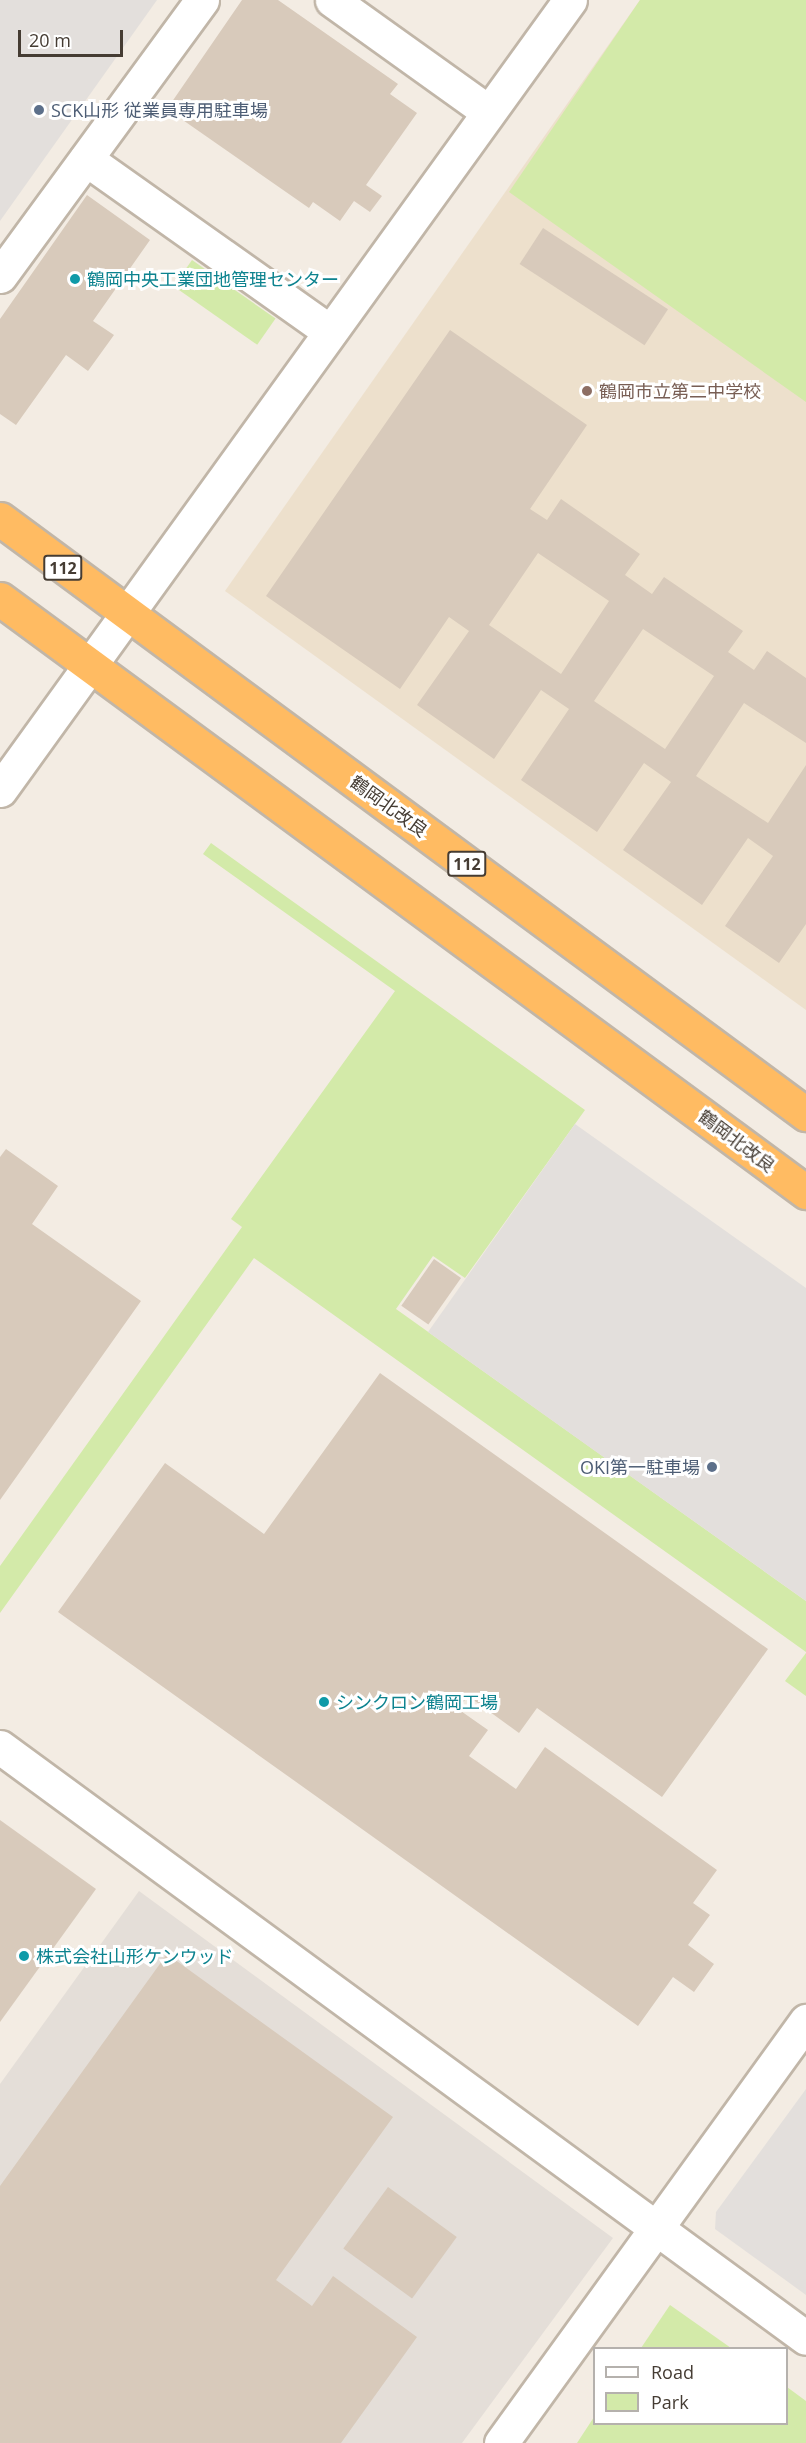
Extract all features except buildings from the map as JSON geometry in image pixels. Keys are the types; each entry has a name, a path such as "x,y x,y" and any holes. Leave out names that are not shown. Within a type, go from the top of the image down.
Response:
{"highway":[{"name":"鶴岡北改良","path":"0,519 806,1114"},
{"name":"鶴岡北改良","path":"0,599 806,1192"}],"street":[{"path":"0,276 202,0"},
{"path":"332,0 487,111"},
{"path":"0,790 487,111 570,0"},
{"path":"86,159 330,332"},
{"path":"0,1747 806,2338"},
{"path":"501,2443 806,2021"}],"shaded area":[{"name":"SCK山形 従業員専用駐車場","path":"0,0 157,0 0,221"},
{"name":"鶴岡市立第二中学校","path":"640,0 806,0 806,1010 225,591"},
{"name":"OKI第一駐車場","path":"575,1124 806,1288 806,1601 428,1332"},
{"path":"139,1891 613,2238 462,2443 0,2443 0,2084"},
{"path":"806,2089 806,2295 715,2229 716,2212"}],"green space":[{"path":"640,0 806,0 806,402 509,192"},
{"path":"192,260 276,319 257,345 174,286"},
{"path":"211,843 585,1110 465,1278 433,1256 396,1309 806,1601 806,1652 254,1258 0,1613 0,1566 242,1227 231,1219 395,991 203,854"},
{"path":"806,1653 806,1696 785,1681"},
{"path":"670,2305 730,2347 642,2347"},
{"path":"788,2388 806,2401 806,2443 577,2443 593,2419 593,2425 788,2425"}],"place":[{"name":"SCK山形 従業員専用駐車場","path":"39,110"},
{"name":"鶴岡中央工業団地管理センター","path":"75,279"},
{"name":"鶴岡市立第二中学校","path":"587,391"},
{"name":"OKI第一駐車場","path":"712,1467"},
{"name":"シンクロン鶴岡工場","path":"324,1702"},
{"name":"株式会社山形ケンウッド","path":"24,1956"}]}
